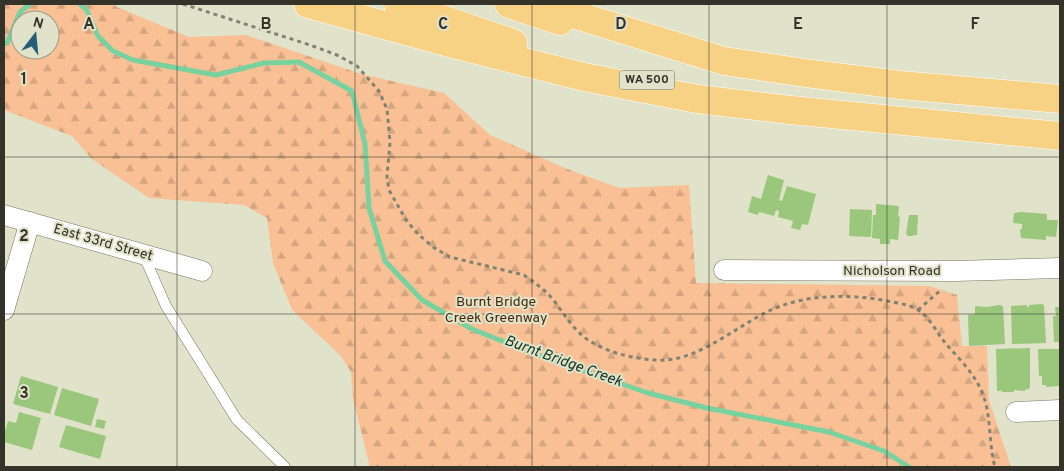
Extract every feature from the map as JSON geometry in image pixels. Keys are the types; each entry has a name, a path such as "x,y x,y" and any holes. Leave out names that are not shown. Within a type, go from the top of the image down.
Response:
{"highway":[{"path":"308,4 453,44 584,77 697,99 903,121"},
{"name":"WA 500","path":"398,4 533,49 612,72 698,93 903,121 1060,136"},
{"path":"509,4 566,23 684,49"},
{"path":"544,4 724,61 900,85 1060,99"}],"street":[{"name":"East 33rd Street","path":"4,214 202,272"},
{"path":"4,310 30,222"},
{"name":"Nicholson Road","path":"724,270 954,271 1060,268"},
{"path":"1016,412 1060,410"}],"lane":[{"path":"143,255 166,306 238,420 285,467"}],"path":[{"path":"182,4 310,45 337,55 358,66 379,91 387,109 390,142 387,177 389,190 406,220 418,234 450,257 524,276 534,282 546,292 584,336 604,349 657,361 676,359 693,354 771,310 808,299 830,296 877,299 906,305 918,310 928,318 942,339 960,358 981,389 987,406 991,452 995,467"},
{"path":"918,310 941,290 954,271"}],"green space":[{"name":"Burnt Bridge Creek Greenway","path":"4,4 113,4 189,37 246,35 361,74 444,93 490,135 565,168 619,188 689,185 696,283 929,286 957,295 962,346 987,346 989,400 1011,467 370,467 353,399 351,372 341,356 292,310 273,263 267,218 244,205 149,198 92,159 72,136 4,110"}],"building":[{"path":"768,175 784,180 779,200 782,201 787,186 816,194 808,225 802,224 800,230 791,228 793,221 778,217 779,211 776,210 774,216 759,212 758,215 748,212 752,196 761,199"},
{"path":"876,204 899,206 898,240 890,239 890,244 880,244 880,239 872,238 873,215 876,215"},
{"path":"850,209 872,210 871,237 849,236"},
{"path":"1014,213 1047,214 1047,220 1058,220 1056,237 1046,236 1046,240 1021,238 1020,229 1022,229 1022,224 1013,223"},
{"path":"909,215 918,215 917,235 908,236 906,234"},
{"path":"1027,305 1029,307 1029,305 1044,305 1046,343 1012,344 1011,306"},
{"path":"975,306 1003,306 1005,344 969,346 968,315 975,314"},
{"path":"1055,307 1060,307 1060,342 1054,342 1053,316 1056,316"},
{"path":"1030,348 1030,388 1027,390 1026,388 1025,391 1014,390 1014,392 1002,392 1002,389 997,391 996,349"},
{"path":"1038,349 1060,349 1060,387 1046,387 1046,385 1042,385 1042,376 1039,376"},
{"path":"21,376 58,387 50,414 13,404"},
{"path":"62,388 99,399 91,426 54,415"},
{"path":"19,412 41,418 32,450 4,442 8,421 16,423"},
{"path":"97,419 106,421 104,429 95,427"},
{"path":"66,425 106,436 100,459 59,447"}],"waterway":[{"name":"Burnt Bridge Creek","path":"4,44 7,43 20,12 30,4"},
{"name":"Burnt Bridge Creek","path":"80,4 86,9 98,36 113,51 133,60 216,75 264,63 299,62 352,91 365,144 369,208 385,261 422,300 472,329 530,352 648,393 707,408 829,432 884,451 909,467"}]}
